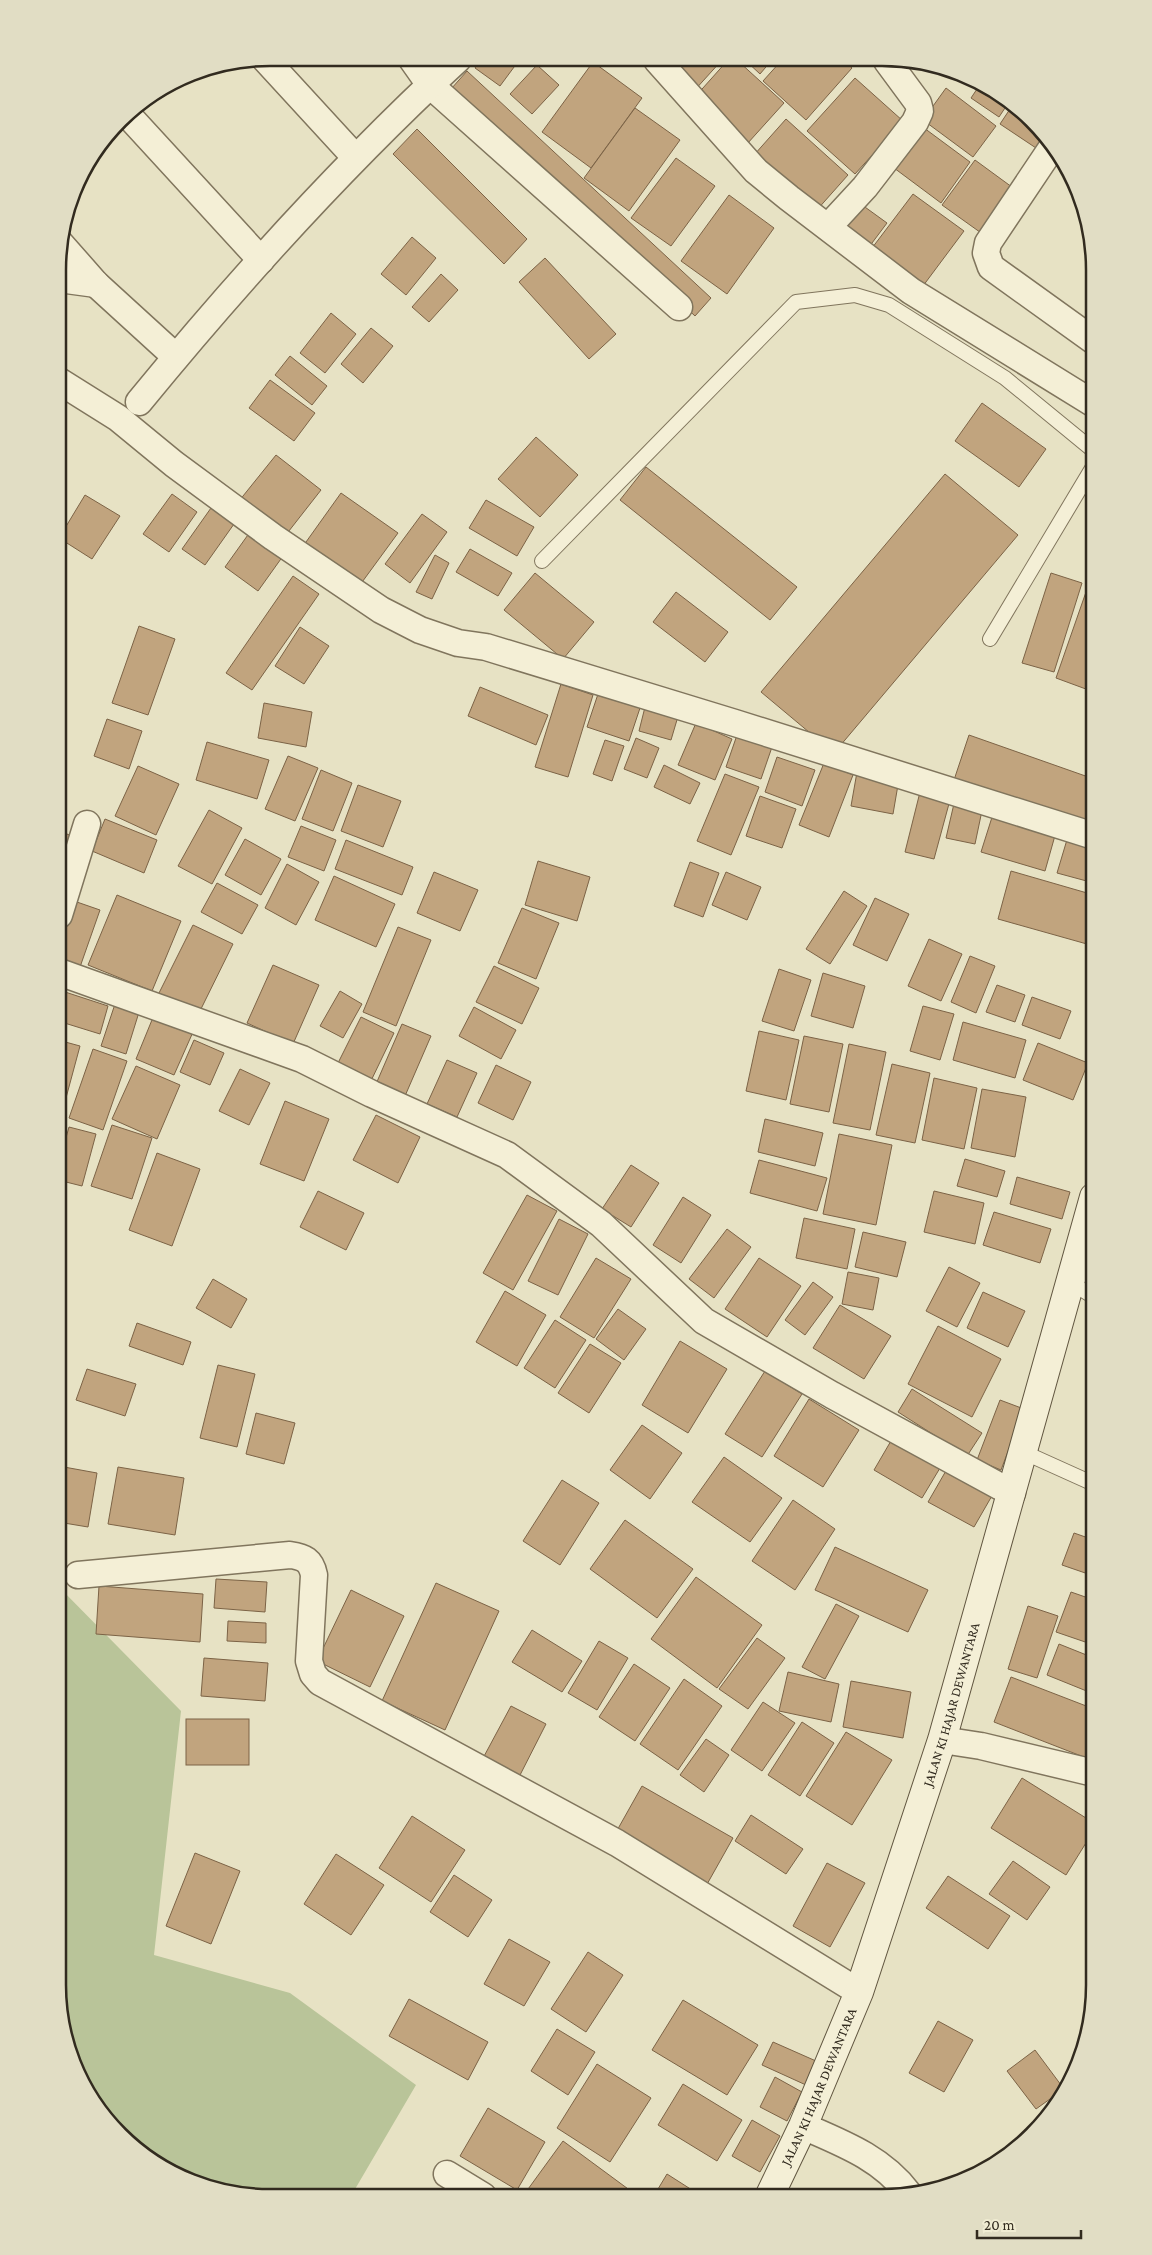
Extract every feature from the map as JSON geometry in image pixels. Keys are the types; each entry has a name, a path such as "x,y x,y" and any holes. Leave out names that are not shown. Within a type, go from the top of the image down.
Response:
{"main road":[{"name":"JALAN KI HAJAR DEWANTARA","path":"773,2189 803,2126 859,1992 942,1740 1086,1227"}],"street":[{"path":"271,66 355,157"},
{"path":"417,66 430,85 679,306"},
{"path":"139,402 261,260 355,157 450,66"},
{"path":"662,66 756,171 911,291 1086,399"},
{"path":"828,227 865,187 915,122 920,111 918,102 891,67"},
{"path":"133,120 261,260"},
{"path":"1048,153 988,243 986,253 991,268 1086,335"},
{"path":"67,251 96,284 176,357"},
{"path":"66,280 96,284"},
{"path":"66,386 118,418 174,464 273,537 381,610 420,630 458,643 486,647 717,717 1086,833"},
{"path":"66,892 87,824"},
{"path":"66,975 302,1059 372,1094 507,1155 600,1224 704,1321 832,1395 1012,1492"},
{"path":"78,1575 290,1555 304,1556 312,1565 314,1575 309,1661 313,1674 320,1682 617,1843 859,1992"},
{"path":"942,1740 981,1746 1086,1771"},
{"path":"803,2126 858,2150 884,2167 903,2187"},
{"path":"447,2174 472,2189"}],"lane":[{"path":"542,561 796,302 854,295 889,304 1005,378 1086,444"},
{"path":"990,639 1086,478"},
{"path":"1071,1283 1086,1292"},
{"path":"1023,1452 1086,1480"}],"green space":[{"path":"66,1594 181,1711 154,1955 290,1993 416,2085 355,2189 270,2189 217,2182 180,2168 146,2147 108,2109 87,2075 82,2063 73,2038 68,2011 66,1985"}],"building":[{"path":"476,66 515,66 500,86 475,68"},
{"path":"536,66 559,85 532,114 510,94"},
{"path":"590,66 598,66 642,98 591,168 542,132"},
{"path":"675,66 717,66 693,92"},
{"path":"723,66 744,66 784,103 747,144 694,98"},
{"path":"751,66 767,66 760,74"},
{"path":"776,66 850,66 852,68 806,120 763,81"},
{"path":"467,71 711,298 695,316 451,89"},
{"path":"855,78 903,121 855,174 807,131"},
{"path":"946,88 996,126 973,157 923,120"},
{"path":"977,90 1005,108 999,117 971,98"},
{"path":"635,108 680,140 629,211 584,178"},
{"path":"1009,111 1045,147 1042,152 1000,124"},
{"path":"786,119 848,175 816,211 754,155"},
{"path":"920,125 970,162 941,203 890,165"},
{"path":"417,129 527,239 504,264 393,154"},
{"path":"676,158 715,186 671,246 631,218"},
{"path":"975,160 1016,190 984,235 942,205"},
{"path":"913,194 964,231 920,290 869,252"},
{"path":"729,195 774,228 727,294 681,261"},
{"path":"858,202 887,223 866,251 837,229"},
{"path":"412,237 436,258 406,295 381,274"},
{"path":"545,258 616,334 589,359 519,282"},
{"path":"441,274 458,290 429,322 412,307"},
{"path":"331,313 356,334 325,373 300,353"},
{"path":"371,328 393,346 363,383 341,364"},
{"path":"290,356 327,386 312,405 275,375"},
{"path":"270,380 315,413 294,441 249,408"},
{"path":"982,403 1046,449 1019,487 955,441"},
{"path":"536,437 578,475 540,517 498,479"},
{"path":"276,455 321,490 285,536 239,501"},
{"path":"646,467 797,587 770,620 620,500"},
{"path":"945,474 1018,535 834,753 761,692"},
{"path":"341,493 398,533 357,589 301,549"},
{"path":"172,494 197,512 169,552 143,534"},
{"path":"85,495 120,516 92,559 66,542 66,526"},
{"path":"486,500 534,527 517,556 469,528"},
{"path":"211,508 234,524 205,565 182,549"},
{"path":"422,514 447,532 410,583 385,564"},
{"path":"255,525 288,549 258,591 225,567"},
{"path":"470,549 512,573 498,596 456,572"},
{"path":"435,555 449,563 432,599 416,592"},
{"path":"535,573 594,622 563,659 504,610"},
{"path":"1051,573 1082,583 1054,672 1022,663"},
{"path":"293,576 319,594 252,690 226,673"},
{"path":"676,592 728,632 705,662 653,622"},
{"path":"1086,592 1086,689 1056,678"},
{"path":"139,626 175,639 148,715 112,703"},
{"path":"300,627 329,646 304,684 275,666"},
{"path":"561,684 593,695 568,777 535,767"},
{"path":"480,687 548,715 536,745 468,716"},
{"path":"598,694 640,708 629,741 587,727"},
{"path":"264,703 312,712 306,747 258,738"},
{"path":"646,703 679,713 671,740 639,731"},
{"path":"107,719 142,731 129,769 94,756"},
{"path":"696,723 732,739 715,780 678,765"},
{"path":"737,735 772,747 761,779 726,767"},
{"path":"969,735 1086,776 1086,829 953,783"},
{"path":"636,738 659,748 647,778 624,769"},
{"path":"605,740 624,746 612,781 593,774"},
{"path":"207,742 269,760 257,799 196,780"},
{"path":"288,756 318,768 295,821 265,809"},
{"path":"777,757 815,770 802,806 765,792"},
{"path":"824,763 853,775 829,837 799,825"},
{"path":"664,765 700,783 690,804 654,787"},
{"path":"138,766 179,784 156,835 115,816"},
{"path":"321,770 352,783 333,831 302,819"},
{"path":"857,772 899,779 893,814 851,806"},
{"path":"725,774 759,787 731,855 697,841"},
{"path":"358,785 401,801 383,847 341,831"},
{"path":"920,792 950,800 934,859 905,852"},
{"path":"956,795 984,801 975,844 946,838"},
{"path":"760,796 796,809 782,848 746,836"},
{"path":"209,810 242,828 212,884 178,866"},
{"path":"993,814 1056,832 1045,871 981,852"},
{"path":"105,819 157,840 144,873 92,851"},
{"path":"301,826 336,840 324,871 288,857"},
{"path":"1069,833 1086,838 1086,881 1057,873"},
{"path":"66,834 80,839 66,874"},
{"path":"245,839 281,859 261,895 225,875"},
{"path":"346,840 413,867 402,895 335,869"},
{"path":"538,861 590,877 577,921 525,905"},
{"path":"690,862 719,873 703,917 674,906"},
{"path":"287,864 319,882 296,925 265,908"},
{"path":"1011,871 1086,893 1086,944 998,919"},
{"path":"434,872 478,890 460,931 417,913"},
{"path":"726,872 761,887 747,920 712,905"},
{"path":"334,876 395,904 376,947 315,920"},
{"path":"217,883 258,905 242,934 201,912"},
{"path":"844,891 867,906 830,964 806,949"},
{"path":"117,895 181,921 152,991 88,965"},
{"path":"875,898 909,914 887,961 853,945"},
{"path":"74,901 100,910 80,967 66,962 66,925"},
{"path":"522,908 559,923 536,979 498,963"},
{"path":"193,925 233,944 198,1015 158,995"},
{"path":"398,927 431,940 396,1026 363,1012"},
{"path":"929,939 962,954 941,1001 908,986"},
{"path":"970,956 995,966 976,1013 951,1002"},
{"path":"273,965 319,985 293,1044 247,1023"},
{"path":"494,966 539,988 522,1024 476,1002"},
{"path":"779,969 811,980 794,1031 762,1021"},
{"path":"823,973 865,986 853,1028 811,1016"},
{"path":"997,985 1025,995 1015,1022 986,1012"},
{"path":"340,991 362,1004 343,1038 320,1026"},
{"path":"66,992 108,1006 100,1034 66,1023"},
{"path":"1032,997 1071,1011 1060,1039 1022,1025"},
{"path":"116,1001 140,1009 126,1054 101,1046"},
{"path":"923,1006 954,1014 940,1060 910,1051"},
{"path":"474,1007 516,1030 501,1059 459,1036"},
{"path":"154,1015 193,1032 174,1075 136,1059"},
{"path":"361,1017 394,1033 368,1087 334,1071"},
{"path":"963,1022 1026,1040 1015,1078 953,1060"},
{"path":"402,1024 431,1036 405,1096 376,1084"},
{"path":"759,1031 799,1040 786,1100 746,1091"},
{"path":"804,1036 843,1044 829,1112 790,1104"},
{"path":"194,1040 224,1053 210,1085 180,1072"},
{"path":"66,1042 80,1046 66,1098"},
{"path":"1038,1043 1086,1062 1086,1068 1073,1100 1023,1080"},
{"path":"849,1044 886,1052 870,1130 833,1123"},
{"path":"93,1049 127,1061 103,1130 69,1118"},
{"path":"447,1060 477,1073 457,1117 427,1104"},
{"path":"892,1064 930,1073 915,1143 876,1135"},
{"path":"496,1065 531,1082 513,1120 478,1103"},
{"path":"136,1066 180,1085 157,1139 112,1119"},
{"path":"240,1069 270,1083 249,1125 219,1111"},
{"path":"934,1078 977,1088 964,1149 922,1140"},
{"path":"982,1089 1026,1097 1015,1157 971,1148"},
{"path":"285,1101 329,1119 304,1181 260,1164"},
{"path":"376,1115 420,1137 398,1183 353,1160"},
{"path":"765,1119 823,1133 815,1166 758,1152"},
{"path":"112,1125 152,1138 132,1199 91,1186"},
{"path":"69,1127 96,1134 82,1186 66,1182 66,1138"},
{"path":"839,1134 892,1145 876,1225 823,1214"},
{"path":"157,1153 200,1169 172,1246 129,1230"},
{"path":"965,1159 1005,1171 997,1197 957,1186"},
{"path":"759,1160 827,1178 817,1211 750,1193"},
{"path":"631,1165 659,1183 631,1227 602,1209"},
{"path":"1017,1177 1070,1192 1062,1219 1010,1204"},
{"path":"318,1191 364,1213 346,1250 300,1227"},
{"path":"934,1191 984,1203 975,1244 924,1232"},
{"path":"527,1195 557,1211 513,1290 483,1273"},
{"path":"683,1197 711,1215 681,1263 653,1245"},
{"path":"994,1212 1051,1229 1040,1263 983,1245"},
{"path":"804,1218 855,1229 847,1269 796,1258"},
{"path":"559,1219 588,1234 558,1295 528,1281"},
{"path":"727,1229 751,1247 714,1298 689,1279"},
{"path":"863,1232 906,1242 897,1277 855,1267"},
{"path":"596,1258 631,1279 594,1338 560,1317"},
{"path":"759,1258 801,1286 767,1337 725,1309"},
{"path":"949,1267 980,1283 957,1327 926,1311"},
{"path":"848,1272 879,1278 873,1310 842,1304"},
{"path":"213,1279 247,1299 231,1328 196,1308"},
{"path":"813,1282 833,1297 805,1335 785,1320"},
{"path":"505,1291 546,1315 517,1366 476,1342"},
{"path":"983,1292 1025,1311 1008,1347 967,1328"},
{"path":"840,1305 891,1336 864,1379 813,1348"},
{"path":"618,1309 646,1329 624,1360 596,1339"},
{"path":"555,1320 586,1340 555,1388 524,1368"},
{"path":"137,1323 191,1342 183,1365 129,1346"},
{"path":"938,1326 1001,1359 972,1417 908,1384"},
{"path":"680,1341 727,1369 688,1433 642,1405"},
{"path":"590,1344 621,1363 589,1413 558,1393"},
{"path":"218,1365 255,1374 237,1447 200,1438"},
{"path":"87,1369 136,1384 125,1416 76,1400"},
{"path":"765,1371 802,1394 762,1457 725,1434"},
{"path":"912,1389 982,1433 967,1456 898,1412"},
{"path":"809,1399 859,1430 823,1487 774,1456"},
{"path":"1000,1400 1024,1409 1001,1470 977,1460"},
{"path":"256,1413 295,1423 284,1464 246,1454"},
{"path":"642,1425 682,1453 650,1499 610,1470"},
{"path":"895,1434 943,1463 922,1498 874,1470"},
{"path":"724,1457 782,1498 750,1542 692,1502"},
{"path":"66,1467 97,1473 88,1527 66,1523"},
{"path":"118,1467 184,1478 175,1535 108,1524"},
{"path":"947,1469 993,1494 974,1527 928,1502"},
{"path":"562,1480 599,1503 560,1565 523,1541"},
{"path":"793,1500 835,1529 795,1590 752,1561"},
{"path":"625,1520 693,1569 657,1618 590,1569"},
{"path":"1074,1533 1086,1537 1086,1573 1062,1565"},
{"path":"835,1547 928,1590 908,1632 815,1590"},
{"path":"696,1577 762,1625 717,1688 651,1639"},
{"path":"216,1579 267,1582 265,1612 214,1608"},
{"path":"436,1583 499,1611 445,1730 382,1701"},
{"path":"99,1586 203,1594 200,1642 96,1634"},
{"path":"351,1590 404,1616 370,1687 317,1661"},
{"path":"1071,1592 1086,1597 1086,1642 1056,1632"},
{"path":"836,1604 859,1616 825,1679 802,1667"},
{"path":"1028,1606 1058,1616 1037,1678 1008,1669"},
{"path":"228,1621 266,1623 266,1643 227,1641"},
{"path":"532,1630 582,1661 562,1692 512,1662"},
{"path":"757,1638 785,1658 748,1709 719,1689"},
{"path":"599,1641 628,1658 597,1710 568,1693"},
{"path":"1059,1644 1086,1655 1086,1691 1047,1675"},
{"path":"204,1658 268,1663 265,1701 201,1696"},
{"path":"634,1664 670,1688 635,1741 599,1717"},
{"path":"788,1672 839,1684 831,1722 779,1711"},
{"path":"1011,1677 1086,1706 1086,1758 994,1722"},
{"path":"684,1679 722,1706 678,1770 640,1744"},
{"path":"851,1681 911,1692 903,1738 843,1727"},
{"path":"763,1702 795,1723 762,1771 731,1750"},
{"path":"511,1706 546,1724 518,1779 482,1760"},
{"path":"186,1719 249,1719 249,1765 186,1765"},
{"path":"802,1722 834,1743 800,1796 768,1775"},
{"path":"846,1732 892,1760 852,1825 806,1796"},
{"path":"706,1739 729,1755 704,1792 680,1775"},
{"path":"1022,1778 1086,1818 1086,1843 1066,1875 991,1828"},
{"path":"642,1786 733,1838 706,1886 615,1834"},
{"path":"751,1815 803,1849 786,1874 735,1841"},
{"path":"412,1816 465,1850 431,1902 379,1868"},
{"path":"195,1853 240,1871 211,1944 166,1926"},
{"path":"336,1854 384,1885 351,1935 304,1904"},
{"path":"1013,1861 1050,1887 1027,1920 989,1894"},
{"path":"827,1863 865,1883 830,1947 793,1926"},
{"path":"454,1875 492,1900 468,1937 430,1912"},
{"path":"948,1876 1010,1916 988,1949 926,1908"},
{"path":"509,1939 550,1962 524,2006 484,1984"},
{"path":"588,1952 623,1975 586,2032 551,2009"},
{"path":"409,1999 488,2042 468,2080 389,2036"},
{"path":"683,2000 758,2045 727,2095 652,2050"},
{"path":"938,2021 973,2040 944,2092 909,2073"},
{"path":"557,2029 595,2052 568,2095 531,2071"},
{"path":"773,2042 816,2061 806,2085 762,2065"},
{"path":"1035,2050 1060,2084 1051,2099 1036,2109 1007,2071"},
{"path":"597,2064 651,2098 610,2162 557,2128"},
{"path":"775,2077 802,2092 787,2121 760,2107"},
{"path":"683,2084 742,2120 717,2161 658,2125"},
{"path":"488,2108 545,2142 518,2189 460,2156"},
{"path":"752,2120 780,2136 760,2172 732,2156"},
{"path":"563,2141 628,2189 528,2189"},
{"path":"667,2174 690,2189 658,2189"}]}
